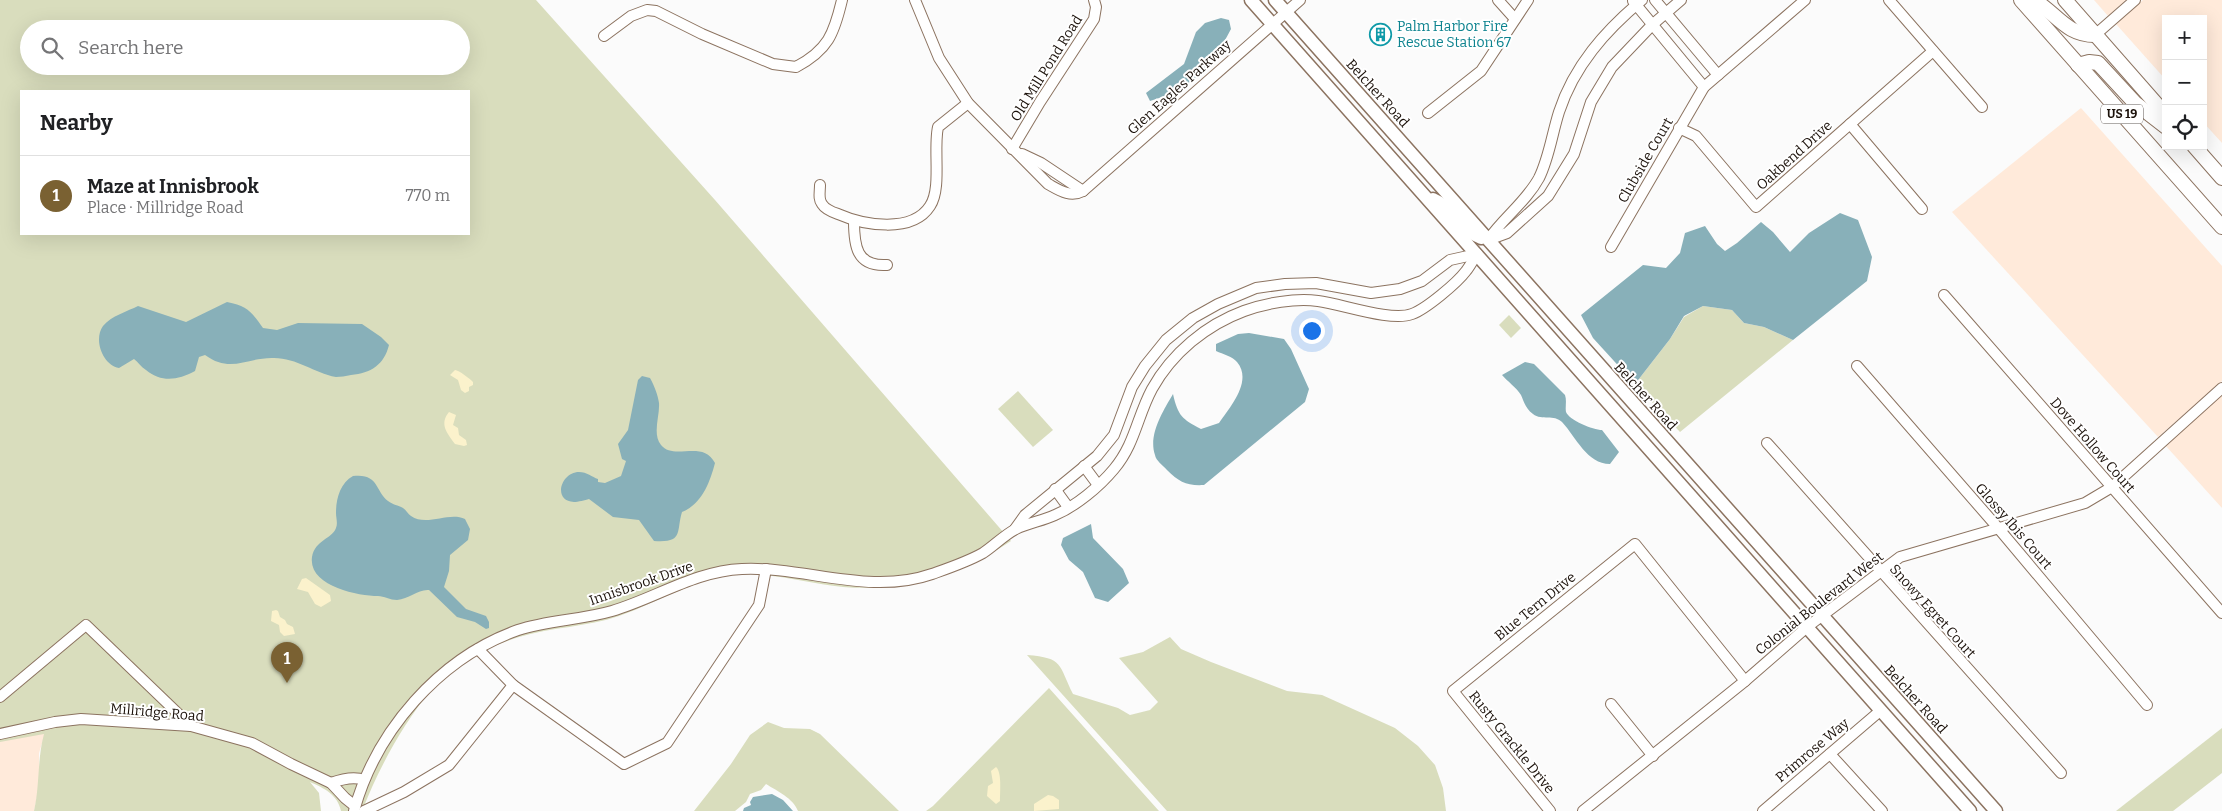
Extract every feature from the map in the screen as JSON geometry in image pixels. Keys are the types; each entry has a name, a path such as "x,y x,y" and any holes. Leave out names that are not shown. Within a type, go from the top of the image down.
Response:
{"highway":[{"name":"US 19","path":"2021,0 2222,227"},
{"path":"2034,0 2047,8 2074,32 2082,35 2095,35"},
{"name":"US 19","path":"2065,0 2162,110"},
{"path":"2078,65 2089,62 2098,63 2135,102 2162,124"},
{"path":"2196,150 2222,178"},
{"path":"2206,209 2222,221"}],"main road":[{"path":"1251,0 1970,811"},
{"name":"Belcher Road","path":"1275,0 1996,811"},
{"path":"1426,197 1444,205 1472,233 1488,240"},
{"path":"1476,254 1486,254 1496,258 1522,287 1539,297"}],"street":[{"path":"604,36 631,16 647,10 656,11 702,34 774,64 796,67 818,52 829,40 835,30 842,0"},
{"path":"915,0 939,58 968,103 1012,149"},
{"name":"Old Mill Pond Road","path":"1012,149 1094,19 1096,7 1094,0"},
{"name":"Glen Eagles Parkway","path":"1012,149 1041,163 1079,193 1300,0"},
{"path":"1498,0 1515,19"},
{"path":"1428,113 1480,71 1528,0"},
{"path":"1656,0 1718,75"},
{"path":"1488,240 1507,233 1548,196 1574,154 1591,102 1598,87 1612,67 1652,25 1681,0"},
{"name":"Clubside Court","path":"1611,247 1704,87 1805,0"},
{"path":"1889,0 1982,107"},
{"path":"2095,35 2135,0"},
{"path":"1488,240 1499,224 1528,195 1539,178 1548,157 1560,110 1584,61 1602,37 1636,2 1652,25 1704,87"},
{"name":"Oakbend Drive","path":"1679,128 1696,136 1756,207 1933,51"},
{"path":"820,186 819,196 825,207 854,221 884,224 909,221 923,214 931,204 934,192 938,127 968,103"},
{"path":"1850,124 1922,209"},
{"path":"854,221 856,245 861,257 874,265 887,265"},
{"name":"Innisbrook Drive","path":"1015,529 1025,514 1097,456 1114,435 1132,387 1144,366 1166,340 1192,318 1218,304 1256,288 1285,284 1316,284 1371,292 1400,289 1422,281 1450,260 1476,254"},
{"name":"Innisbrook Drive","path":"358,809 364,780 399,720 429,684 465,655 522,629 612,611 697,577 739,569 766,569 859,582 882,582 927,576 983,553 1015,529 1056,515 1098,485 1128,451 1151,390 1171,362 1192,340 1219,322 1245,311 1272,304 1312,300 1388,315 1411,315 1464,274 1476,254"},
{"name":"Dove Hollow Court","path":"1944,295 2222,613"},
{"name":"Glossy Ibis Court","path":"1857,366 1999,528 2147,705"},
{"name":"Colonial Boulevard West","path":"1583,811 1745,681 1807,627 1900,558 2085,503 2112,486 2222,388"},
{"name":"Snowy Egret Court","path":"1767,443 2061,774"},
{"path":"1084,466 1098,485"},
{"path":"1054,489 1068,507"},
{"name":"Blue Tern Drive","path":"1453,691 1636,544 1745,681"},
{"path":"478,649 513,685 624,764 667,743 759,605 766,569"},
{"path":"0,697 86,625 191,726"},
{"path":"358,809 404,792 449,766 513,685"},
{"name":"Rusty Grackle Drive","path":"1453,691 1550,811"},
{"path":"1611,704 1653,756"},
{"name":"Primrose Way","path":"1763,811 1880,711"},
{"name":"Millridge Road","path":"0,734 55,722 81,719 191,726 252,743 331,783 344,798 358,809"},
{"path":"1830,754 1882,811"},
{"path":"331,783 344,779 360,778 364,780"}],"shaded area":[{"path":"2094,0 2126,0 2108,16"},
{"path":"2143,0 2222,0 2222,143 2207,126 2207,15 2162,15 2162,76 2116,24"},
{"path":"2081,108 2222,266 2222,381 2158,437 1952,212"},
{"path":"2222,395 2222,508 2165,445"},
{"path":"47,728 39,753 39,788 34,811 0,811 0,733"}],"green space":[{"path":"0,0 536,0 715,200 1011,541 992,553 952,572 910,584 888,587 843,587 749,574 715,578 682,589 607,620 531,634 496,646 461,664 432,689 392,747 362,811 341,811 334,796 310,782 319,793 321,811 34,811 40,753 44,734 0,742"},
{"path":"1703,306 1732,310 1744,323 1764,327 1793,340 1680,432 1635,384 1670,339 1684,317"},
{"path":"1509,315 1521,328 1511,338 1499,325"},
{"path":"1018,391 1053,430 1033,447 998,409"},
{"path":"1170,637 1181,649 1211,662 1287,691 1322,695 1395,728 1418,746 1435,765 1443,788 1446,811 1167,811 1027,655 1048,658 1058,664 1073,694 1118,708 1130,715 1150,710 1158,702 1119,658 1143,652"},
{"path":"1049,688 1159,811 926,811 933,806"},
{"path":"768,722 784,728 810,729 820,734 899,811 798,811 789,799 766,784 761,790 750,794 746,802 735,811 694,811 731,764 750,735"},
{"path":"2222,728 2222,773 2173,811 2116,811"}],"sand":[{"path":"455,370 473,382 473,385 469,387 469,391 465,393 461,390 458,380 450,375"},
{"path":"449,412 456,415 453,425 458,428 459,435 466,440 467,445 455,444 447,432 444,424"},
{"path":"306,578 330,595 331,601 321,607 315,604 308,592 297,589 302,579"},
{"path":"276,610 287,624 293,627 295,634 284,636 280,632 279,625 271,621 272,611"},
{"path":"996,767 1000,778 1000,801 996,804 987,796 988,786 993,783 991,771"},
{"path":"1048,795 1059,800 1059,809 1034,811 1034,804"}],"water":[{"path":"1221,18 1229,20 1231,29 1224,43 1208,65 1199,75 1178,90 1150,101 1146,93 1184,64 1196,32 1205,23"},
{"path":"1840,213 1858,220 1872,257 1867,281 1793,340 1764,327 1744,323 1732,310 1703,306 1684,316 1670,339 1635,384 1593,338 1581,315 1643,265 1666,268 1680,253 1685,233 1705,226 1717,244 1725,251 1761,222 1773,232 1790,252 1809,233"},
{"path":"227,302 248,310 263,328 277,330 298,323 362,324 389,345 387,352 380,363 370,370 336,377 290,360 264,358 231,364 214,361 205,355 199,357 195,371 170,379 152,374 134,359 119,368 113,366 101,351 99,345 100,332 106,322 138,306 186,322"},
{"path":"1249,333 1284,339 1291,349 1309,389 1305,402 1204,485 1193,485 1179,480 1158,461 1153,447 1155,431 1161,415 1173,394 1179,412 1189,422 1201,429 1219,423 1238,394 1242,377 1241,369 1237,362 1216,351 1216,344 1238,334"},
{"path":"1525,362 1534,364 1565,395 1566,412 1568,415 1582,424 1602,430 1619,452 1610,464 1602,463 1588,455 1559,420 1537,416 1529,410 1519,392 1502,375"},
{"path":"642,376 650,378 658,397 657,436 661,445 673,451 703,452 710,456 715,463 708,485 700,498 695,504 682,512 677,535 670,540 664,541 654,541 639,520 613,517 589,499 576,502 567,500 561,492 564,481 573,473 584,473 598,479 598,482 605,483 621,476 626,461 622,459 618,444 628,430 638,380"},
{"path":"353,476 368,477 388,501 403,508 417,519 431,520 459,517 465,519 470,529 468,540 450,555 449,571 444,587 466,609 486,616 489,628 486,629 475,622 457,617 429,590 394,600 347,591 326,582 318,575 313,567 312,557 314,551 320,543 334,532 337,522 336,508 338,497 342,487"},
{"path":"1091,524 1093,538 1123,569 1129,583 1108,602 1095,598 1083,572 1069,560 1061,545 1063,538"},
{"path":"772,794 783,800 793,811 743,811 744,808 751,805 750,802 753,797"}],"place":[{"name":"Palm Harbor Fire Rescue Station 67","path":"1381,34"},
{"name":"Maze at Innisbrook","path":"287,683"}]}
